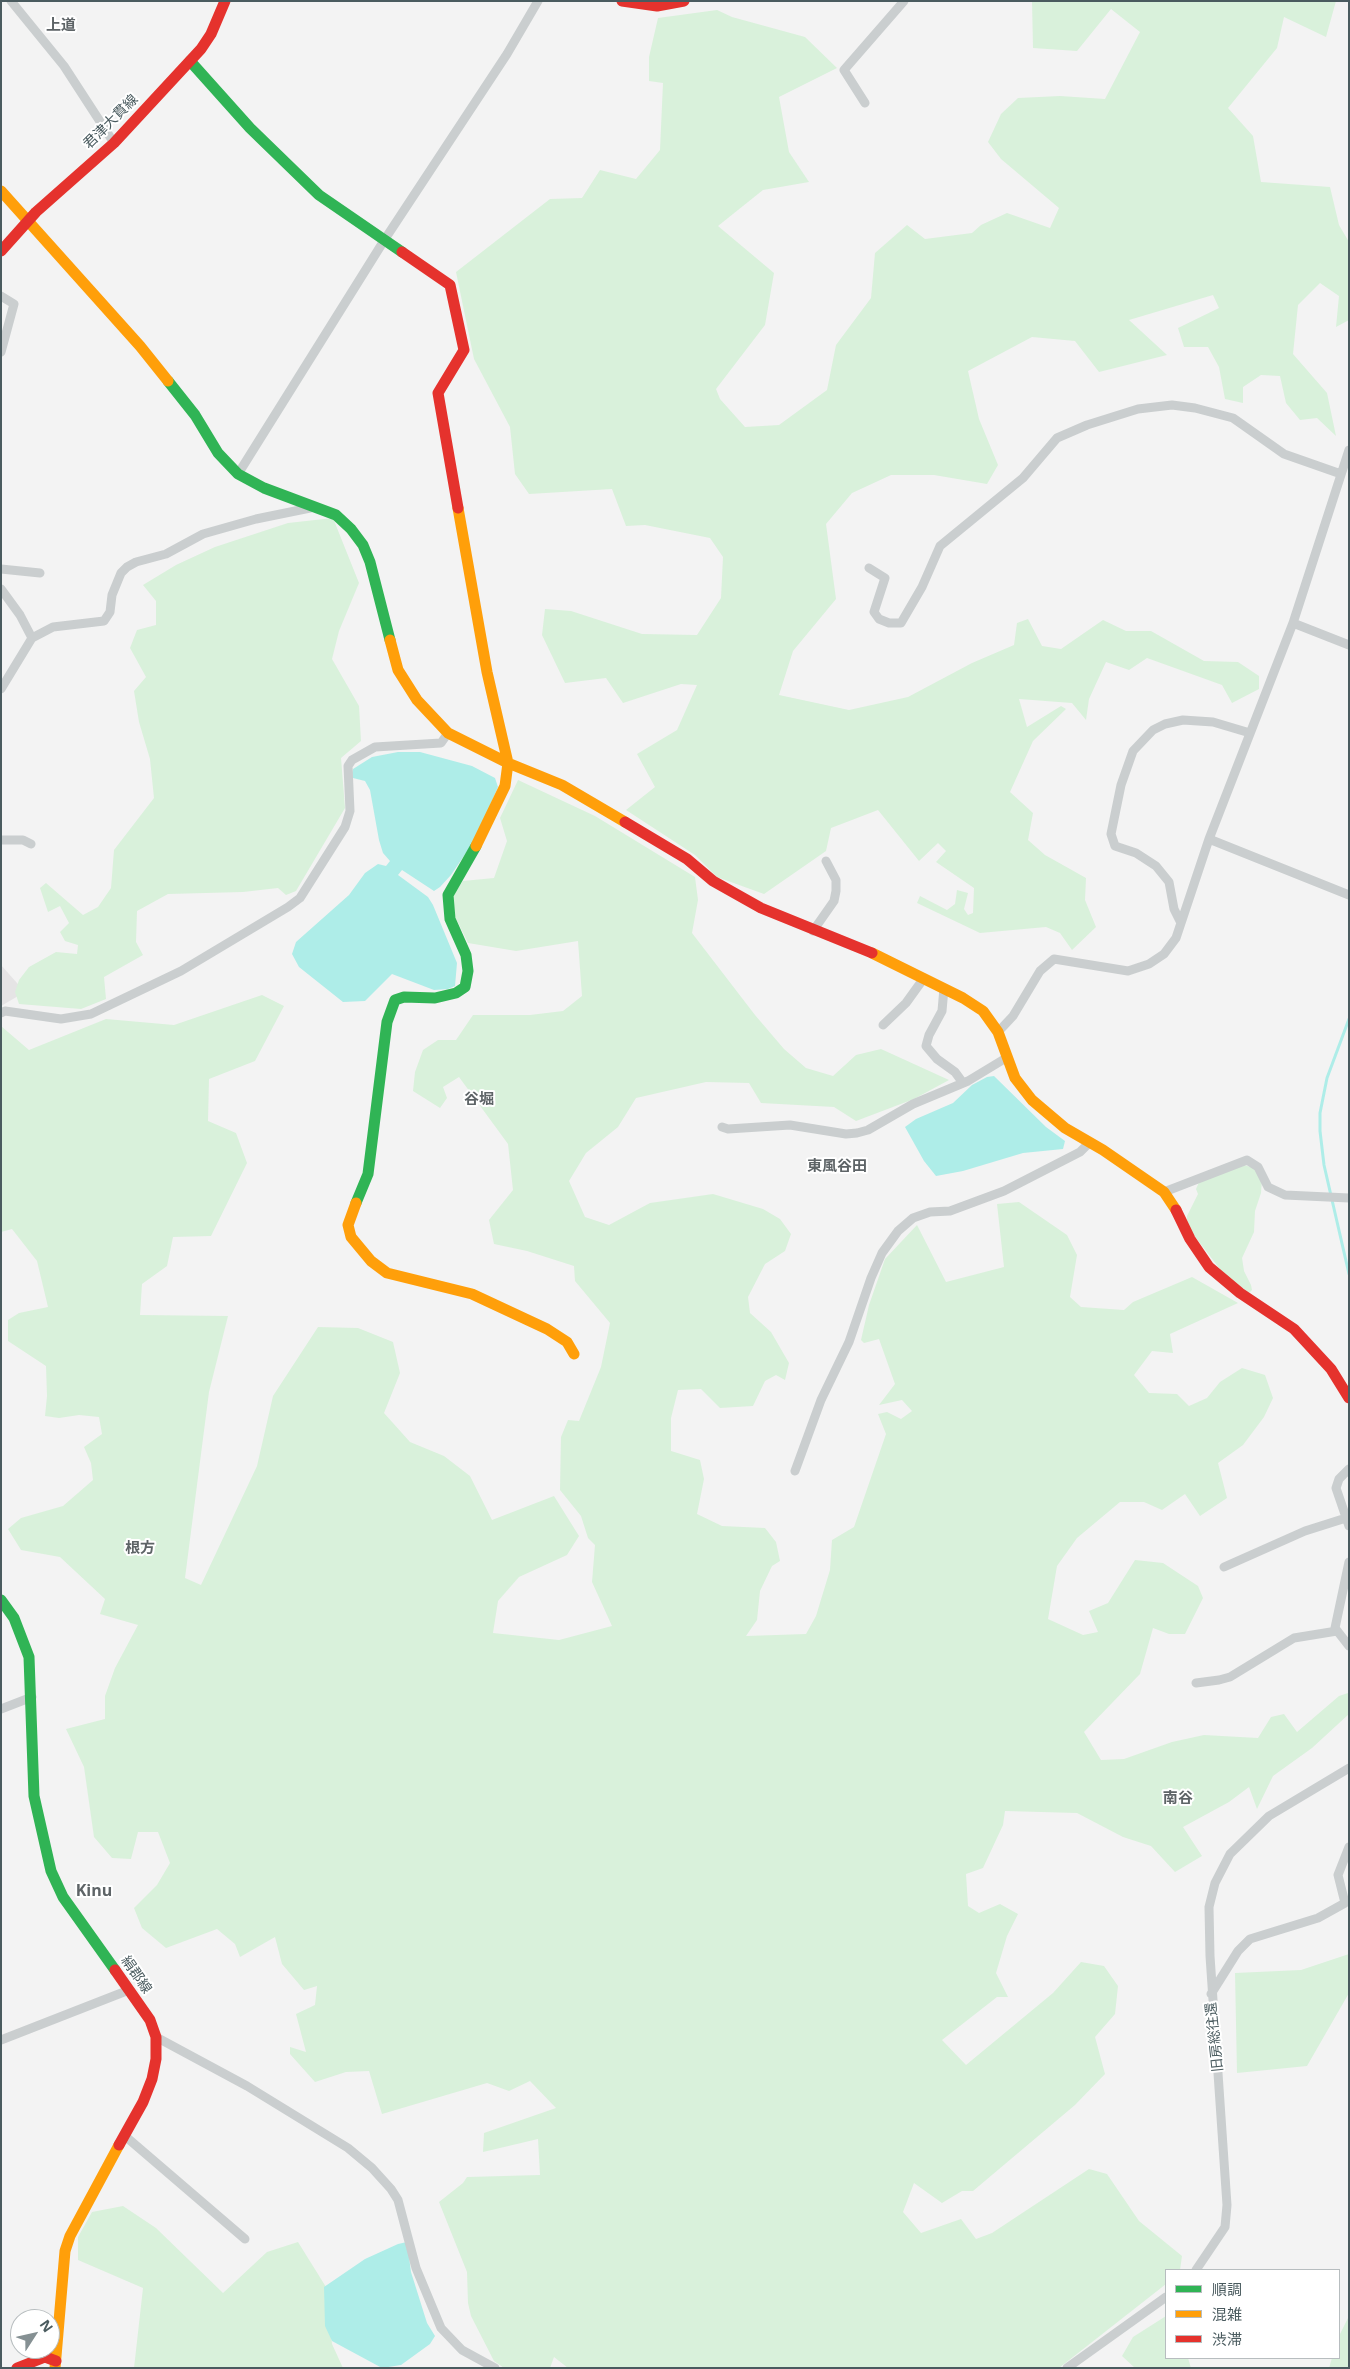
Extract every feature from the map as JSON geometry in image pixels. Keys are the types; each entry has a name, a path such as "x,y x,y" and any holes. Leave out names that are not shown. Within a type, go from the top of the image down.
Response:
{"street":[{"path":"11,1 64,66 114,143"},
{"name":"君津大貫線","path":"1,251 28,220 114,143 190,61 211,34 224,1"},
{"path":"238,474 385,239 507,54 538,1"},
{"path":"624,1 657,6 684,1"},
{"path":"865,103 844,70 904,1"},
{"path":"190,61 250,128 306,184 319,195 450,285 453,307 464,350 438,393 487,672 508,763 505,786 466,867 448,895 450,919 466,955 468,971 464,987 456,993 435,998 404,997 395,1000 387,1022 368,1174 348,1225 351,1237 371,1261 387,1273 472,1294 546,1329 567,1342 574,1354"},
{"path":"1,192 140,346 195,416 218,453 238,474 264,488 336,515 351,529 363,545 382,601 398,670 406,687 448,733 508,763 562,785 687,859 713,881 761,908 812,931 884,958 944,988 983,1011 998,1032 1006,1058 1015,1078 1032,1100 1065,1128 1111,1155 1164,1192 1178,1213 1190,1239 1209,1267 1240,1293 1294,1329 1331,1369 1349,1398"},
{"path":"1,296 14,304 1,352"},
{"path":"869,568 885,578 874,612 879,619 889,623 901,622 922,588 940,546 1023,478 1057,438 1087,425 1138,409 1172,405 1195,408 1233,418 1284,454 1341,474"},
{"path":"998,1032 1013,1016 1040,971 1054,959 1128,970 1149,964 1164,954 1176,938 1209,839 1293,623 1349,450"},
{"path":"1,689 32,638 53,627 104,621 110,612 112,595 121,573 127,566 166,554 203,534 256,518 315,507"},
{"path":"1,568 40,573"},
{"path":"1,589 20,616 32,638"},
{"path":"1293,623 1349,645"},
{"path":"1181,923 1174,909 1169,882 1156,866 1136,853 1115,846 1111,834 1120,785 1133,751 1153,730 1165,724 1182,720 1213,722 1250,733"},
{"path":"1,1013 5,1011 61,1019 92,1014 180,971 288,907 300,898 345,827 350,811 348,766 352,760 375,747 441,743 448,733"},
{"path":"1209,839 1349,894"},
{"path":"1,840 23,840 31,844"},
{"path":"812,931 834,901 836,880 826,861"},
{"path":"883,1025 906,1003 924,978"},
{"path":"944,988 942,1011 929,1035 926,1046 963,1083"},
{"path":"722,1127 728,1129 790,1125 846,1134 857,1133 868,1130 914,1104 963,1083 1006,1058"},
{"path":"795,1470 821,1400 850,1342 871,1278 882,1253 898,1232 913,1218 930,1212 950,1211 1004,1191 1080,1152 1089,1143"},
{"path":"1164,1192 1247,1160 1258,1167 1268,1187 1284,1195 1345,1198"},
{"path":"1224,1568 1305,1530 1348,1522 1336,1488 1339,1479 1349,1469"},
{"path":"1349,1562 1335,1620 1337,1631 1349,1646"},
{"name":"絹郡線","path":"1,1600 14,1618 29,1657 32,1697 34,1796 51,1872 63,1897 150,2020 156,2037 156,2059 152,2079 125,2136 70,2236 65,2251 62,2268 56,2364"},
{"path":"1196,1683 1230,1677 1294,1638 1337,1631"},
{"path":"1,1709 32,1697"},
{"path":"1211,1995 1209,1907 1216,1883 1230,1854 1269,1816 1349,1768"},
{"name":"旧房総往還","path":"1197,2269 1225,2227 1227,2205 1218,2054 1211,1995 1238,1951 1250,1939 1318,1918 1347,1905 1338,1875 1349,1847"},
{"path":"1,2040 129,1990"},
{"path":"156,2037 230,2076 348,2148 372,2168 392,2189 398,2200 416,2268 440,2328 462,2350 495,2368"},
{"path":"125,2136 245,2239"},
{"path":"1067,2368 1165,2298"},
{"path":"17,2368 45,2357 56,2364"}],"shaded area":[{"path":"1,965 25,992 1,1006"}],"green space":[{"path":"1032,1 1336,1 1326,37 1284,17 1277,48 1228,108 1253,136 1261,182 1330,187 1339,225 1349,242 1349,320 1336,327 1339,296 1320,283 1298,305 1293,354 1327,393 1336,436 1317,418 1300,420 1286,403 1280,376 1261,375 1243,387 1243,403 1225,399 1219,367 1208,347 1184,347 1178,328 1219,308 1213,295 1129,320 1167,355 1099,372 1075,341 1032,337 968,371 979,419 998,465 987,484 934,475 891,475 852,493 826,524 836,599 793,651 779,695 849,710 908,697 972,663 1014,645 1017,623 1028,619 1042,646 1061,649 1103,620 1126,631 1151,631 1204,661 1238,662 1259,676 1259,689 1232,703 1222,685 1147,658 1129,670 1106,662 1089,699 1086,720 1072,703 1019,699 1027,727 1061,706 1066,709 1033,741 1010,792 1033,813 1028,840 1045,855 1086,878 1085,900 1096,927 1072,950 1060,933 1046,927 980,933 917,903 920,896 947,910 955,904 957,890 968,893 964,909 968,915 973,913 974,888 936,862 946,851 938,843 919,861 878,810 831,828 826,851 764,894 717,877 695,855 626,810 655,787 637,754 677,730 697,685 681,684 623,703 606,678 565,683 542,635 545,609 571,611 642,634 697,635 721,598 723,557 710,538 645,525 626,526 612,489 529,494 515,474 510,427 474,359 456,272 550,199 582,198 600,170 636,179 660,150 663,83 649,81 649,57 658,18 717,10 732,17 805,37 837,68 779,97 789,152 809,182 763,190 718,226 774,273 765,325 716,389 720,399 745,427 779,425 827,390 836,345 871,298 875,253 907,225 925,239 972,233 981,225 1007,213 1050,228 1059,208 1001,159 988,142 1001,114 1018,98 1060,96 1105,99 1140,32 1111,9 1077,51 1033,48"},
{"path":"333,518 359,583 339,631 332,659 359,706 361,741 341,758 345,808 296,891 286,895 278,888 243,892 168,894 137,911 136,942 143,955 104,977 106,999 81,1009 19,1004 15,992 19,980 29,967 56,952 77,954 78,945 65,941 60,932 69,923 60,906 48,912 40,888 46,883 83,915 98,907 111,888 114,850 154,798 150,759 139,722 134,691 146,677 130,648 137,630 156,625 156,601 143,585 176,565 215,547 288,523"},
{"path":"518,780 595,816 695,877 698,900 692,933 755,1015 784,1049 806,1068 833,1076 856,1055 881,1049 949,1080 914,1099 856,1121 834,1107 761,1103 749,1083 706,1082 636,1098 618,1127 586,1153 569,1181 585,1217 609,1225 650,1203 713,1194 763,1209 780,1219 791,1234 785,1251 765,1264 748,1297 750,1313 771,1332 789,1363 785,1380 776,1375 765,1381 753,1406 720,1408 701,1389 678,1390 671,1418 671,1451 700,1460 704,1479 697,1514 722,1526 765,1528 776,1542 780,1561 772,1566 760,1591 757,1620 746,1636 806,1634 816,1616 830,1570 832,1540 854,1527 886,1434 878,1414 887,1412 901,1419 912,1411 902,1400 879,1405 895,1384 879,1339 864,1343 861,1340 869,1305 885,1259 917,1225 946,1282 1004,1267 997,1204 1019,1202 1067,1235 1077,1255 1070,1297 1081,1307 1124,1310 1133,1302 1192,1277 1238,1303 1170,1334 1173,1353 1152,1351 1134,1375 1149,1393 1177,1394 1189,1406 1207,1398 1220,1382 1242,1368 1265,1375 1273,1398 1264,1417 1243,1445 1218,1463 1227,1498 1200,1516 1185,1494 1162,1510 1144,1502 1120,1502 1077,1538 1057,1566 1048,1619 1083,1635 1098,1632 1089,1611 1108,1603 1135,1560 1163,1563 1198,1586 1203,1598 1185,1634 1169,1634 1153,1628 1140,1674 1084,1732 1101,1760 1124,1759 1172,1742 1204,1735 1258,1738 1271,1717 1284,1714 1297,1732 1339,1696 1348,1693 1349,1714 1312,1748 1273,1776 1257,1809 1249,1787 1229,1802 1183,1827 1202,1856 1175,1872 1151,1846 1123,1837 1077,1813 1005,1811 1003,1825 983,1868 966,1874 968,1906 979,1913 1000,1904 1018,1914 1007,1936 996,1973 1008,1997 997,1997 942,2040 966,2065 1053,1993 1081,1962 1104,1966 1118,1986 1115,2014 1095,2037 1105,2074 1075,2105 973,2191 962,2191 942,2203 914,2183 903,2212 921,2233 961,2219 976,2239 992,2233 1089,2169 1107,2174 1139,2221 1182,2256 1180,2269 1165,2269 1165,2285 1059,2368 568,2368 554,2357 550,2368 504,2368 494,2361 471,2316 468,2303 467,2272 439,2202 463,2183 467,2177 540,2175 538,2139 483,2152 484,2133 556,2108 530,2081 509,2091 487,2083 382,2114 369,2071 346,2072 315,2082 290,2054 290,2047 306,2052 296,2014 315,2005 317,1986 304,1990 282,1964 275,1937 240,1957 235,1944 217,1929 166,1948 142,1928 134,1908 157,1885 170,1863 158,1832 138,1832 131,1859 112,1858 94,1837 84,1767 66,1729 105,1719 105,1696 115,1668 138,1625 100,1614 105,1599 60,1557 21,1550 8,1529 21,1518 63,1506 93,1480 91,1463 84,1447 102,1434 99,1417 79,1415 59,1418 45,1416 47,1396 46,1366 8,1341 8,1320 19,1313 48,1307 37,1261 12,1229 1,1232 1,1026 29,1050 106,1019 174,1025 262,995 284,1006 255,1061 209,1079 208,1121 236,1133 247,1163 211,1236 173,1237 167,1266 142,1284 140,1315 228,1316 209,1392 185,1578 201,1585 257,1466 273,1396 318,1327 358,1328 393,1342 400,1373 384,1413 410,1442 444,1456 470,1476 492,1520 554,1496 579,1536 567,1555 519,1577 498,1601 493,1633 559,1640 612,1626 592,1582 595,1545 588,1538 581,1516 560,1490 561,1437 568,1420 579,1421 601,1367 610,1323 575,1281 574,1266 527,1251 494,1244 489,1220 513,1190 508,1144 459,1077 443,1087 447,1098 440,1108 413,1091 415,1072 423,1050 438,1040 456,1040 473,1015 530,1015 563,1011 582,996 578,941 516,951 468,943 448,902 463,881 494,878 507,841 500,818"},
{"path":"1244,1165 1254,1168 1262,1179 1261,1193 1255,1211 1254,1232 1242,1258 1244,1271 1252,1290 1249,1293 1223,1273 1193,1234 1187,1221 1187,1216 1198,1194 1196,1189 1200,1180"},
{"path":"1349,1954 1349,1993 1307,2066 1237,2073 1235,1973 1301,1970"},
{"path":"123,2206 156,2228 223,2293 267,2252 298,2242 326,2287 332,2344 343,2368 134,2368 143,2288 78,2260 78,2237 92,2212"},
{"path":"1349,2316 1349,2368 1329,2368 1332,2359 1340,2359 1340,2334"},
{"path":"1165,2317 1165,2359 1188,2359 1191,2368 1135,2368 1122,2356 1133,2337"}],"water":[{"path":"398,752 420,752 472,766 495,778 498,787 476,838 451,875 440,887 434,891 402,870 398,875 428,897 433,905 457,963 455,986 448,989 434,990 392,974 365,1001 343,1002 299,967 292,954 296,942 349,895 365,873 378,864 386,866 390,861 383,853 379,840 370,790 365,781 353,778 352,773 353,769 372,757"},
{"path":"994,1076 1046,1127 1065,1141 1063,1149 1023,1153 963,1171 936,1176 924,1161 905,1127 916,1119 953,1103 972,1085 987,1077"},
{"path":"407,2242 411,2272 427,2323 435,2336 430,2344 401,2365 382,2368 332,2341 325,2326 324,2287 365,2259 398,2244"}],"waterway":[{"path":"1349,1019 1327,1078 1320,1113 1324,1165 1349,1274"}],"traffic: fast":[{"path":"190,61 250,128 319,195 402,252"},
{"path":"168,381 195,415 218,453 238,474 264,488 336,515 351,529 363,545 370,562 390,640"},
{"path":"356,1203 368,1174 387,1022 395,1000 404,997 435,998 456,993 465,987 468,971 466,955 450,919 448,895 476,846"},
{"path":"1,1600 14,1618 29,1657 34,1796 51,1871 63,1897 115,1970"}],"traffic: slow":[{"path":"1,191 140,346 168,381"},
{"path":"458,508 487,672 508,763 505,786 476,846"},
{"path":"390,640 398,670 417,700 448,733 508,763 562,785 625,822"},
{"path":"872,953 963,998 983,1011 998,1032 1015,1078 1032,1100 1065,1128 1103,1150 1164,1192 1176,1210"},
{"path":"356,1203 348,1225 351,1237 371,1261 387,1273 472,1294 547,1329 567,1342 574,1354"},
{"path":"55,2368 65,2251 70,2236 119,2145"}],"traffic: jam":[{"path":"1,251 36,212 114,143 201,49 211,34 225,1"},
{"path":"622,1 657,6 684,1"},
{"path":"402,252 450,285 464,350 438,393 458,508"},
{"path":"625,822 687,859 713,881 761,908 872,953"},
{"path":"1176,1210 1190,1239 1209,1267 1240,1293 1294,1329 1331,1369 1349,1398"},
{"path":"115,1970 150,2020 156,2037 156,2059 152,2079 143,2102 119,2145"},
{"path":"17,2368 45,2357 56,2361"}],"district":[{"name":"上道","path":"61,26"},
{"name":"谷堀","path":"479,1100"},
{"name":"東風谷田","path":"837,1167"},
{"name":"根方","path":"140,1549"},
{"name":"南谷","path":"1178,1799"},
{"name":"Kinu","path":"94,1891"}]}
